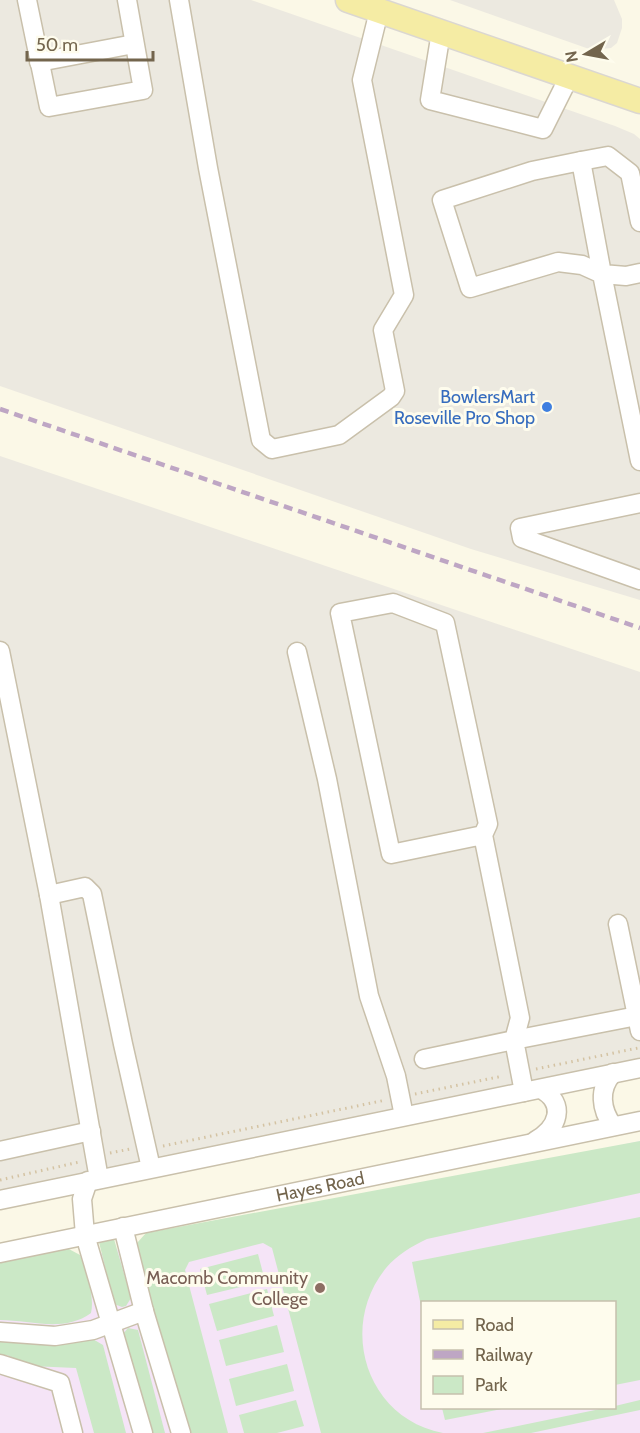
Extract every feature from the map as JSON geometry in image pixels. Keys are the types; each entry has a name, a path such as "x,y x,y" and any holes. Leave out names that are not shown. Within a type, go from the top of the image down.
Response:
{"main road":[{"path":"348,0 640,101"}],"street":[{"path":"27,0 49,107 143,90 127,0"},
{"path":"179,0 208,168 261,440 272,449 339,435 391,397 395,391 383,330 404,295 362,80 379,11"},
{"path":"441,32 430,100 543,129 569,77"},
{"path":"39,62 134,44"},
{"path":"640,222 630,173 608,156 532,171 442,200 470,288 558,262 582,265 602,274 626,276 640,273"},
{"path":"581,161 640,461"},
{"path":"640,503 519,528 522,538 640,580"},
{"path":"483,836 391,854 340,613 393,603 445,623 488,824 483,836 520,1018 514,1040 520,1072 532,1090 553,1098 556,1106 554,1125 546,1135 525,1144"},
{"path":"0,651 49,895 96,1156 94,1180 82,1199 86,1235 143,1433"},
{"path":"297,652 327,779 369,996 396,1076 404,1116"},
{"path":"49,895 85,887 92,894 151,1168"},
{"path":"424,1059 514,1040 638,1024 618,924"},
{"path":"0,1200 640,1068"},
{"path":"613,1073 605,1084 602,1101 613,1126"},
{"name":"Hayes Road","path":"0,1253 640,1121"},
{"path":"0,1150 91,1131"},
{"path":"123,1227 144,1311 181,1433"},
{"path":"0,1332 55,1336 93,1330 144,1311"},
{"path":"0,1364 60,1383 73,1433"}],"path":[{"path":"0,1180 79,1163 80,1159 147,1146 161,1147 640,1048"}],"shaded area":[{"path":"0,0 251,0 615,126 640,139 640,600 471,549 0,386"},
{"path":"450,0 614,0 622,19 622,28 617,43 611,48 592,50"},
{"path":"0,456 640,672 640,1058 0,1190"},
{"name":"Macomb Community College","path":"640,1141 640,1433 0,1433 0,1274"}],"green space":[{"path":"640,1141 640,1193 427,1239 405,1251 386,1268 372,1291 364,1317 363,1342 368,1367 378,1390 395,1409 416,1424 443,1433 321,1433 272,1248 263,1243 189,1262 185,1270 228,1433 188,1433 137,1250 137,1243 146,1233"},
{"path":"640,1217 640,1380 616,1385 616,1301 421,1301 421,1306 412,1262"},
{"path":"114,1239 131,1298 126,1306 122,1307 114,1304 99,1242"},
{"path":"67,1248 80,1255 91,1292 91,1313 70,1323 58,1324 0,1320 0,1263"},
{"path":"258,1254 265,1281 207,1295 200,1269"},
{"path":"267,1289 274,1316 217,1331 209,1304"},
{"path":"277,1325 284,1352 226,1366 219,1340"},
{"path":"128,1328 138,1330 165,1433 147,1433 122,1335"},
{"path":"0,1338 52,1345 91,1338 103,1345 126,1433 94,1433 76,1368 30,1366 7,1355 0,1356"},
{"path":"287,1364 294,1391 236,1406 229,1379"},
{"path":"296,1400 304,1426 277,1433 244,1433 239,1415"},
{"path":"640,1400 640,1410 531,1433 483,1433 600,1409 616,1409 616,1406"},
{"path":"442,1409 502,1409 445,1420"}],"railway":[{"path":"0,409 640,628"}],"place":[{"name":"BowlersMart Roseville Pro Shop","path":"547,407"},
{"name":"Macomb Community College","path":"320,1288"}]}
